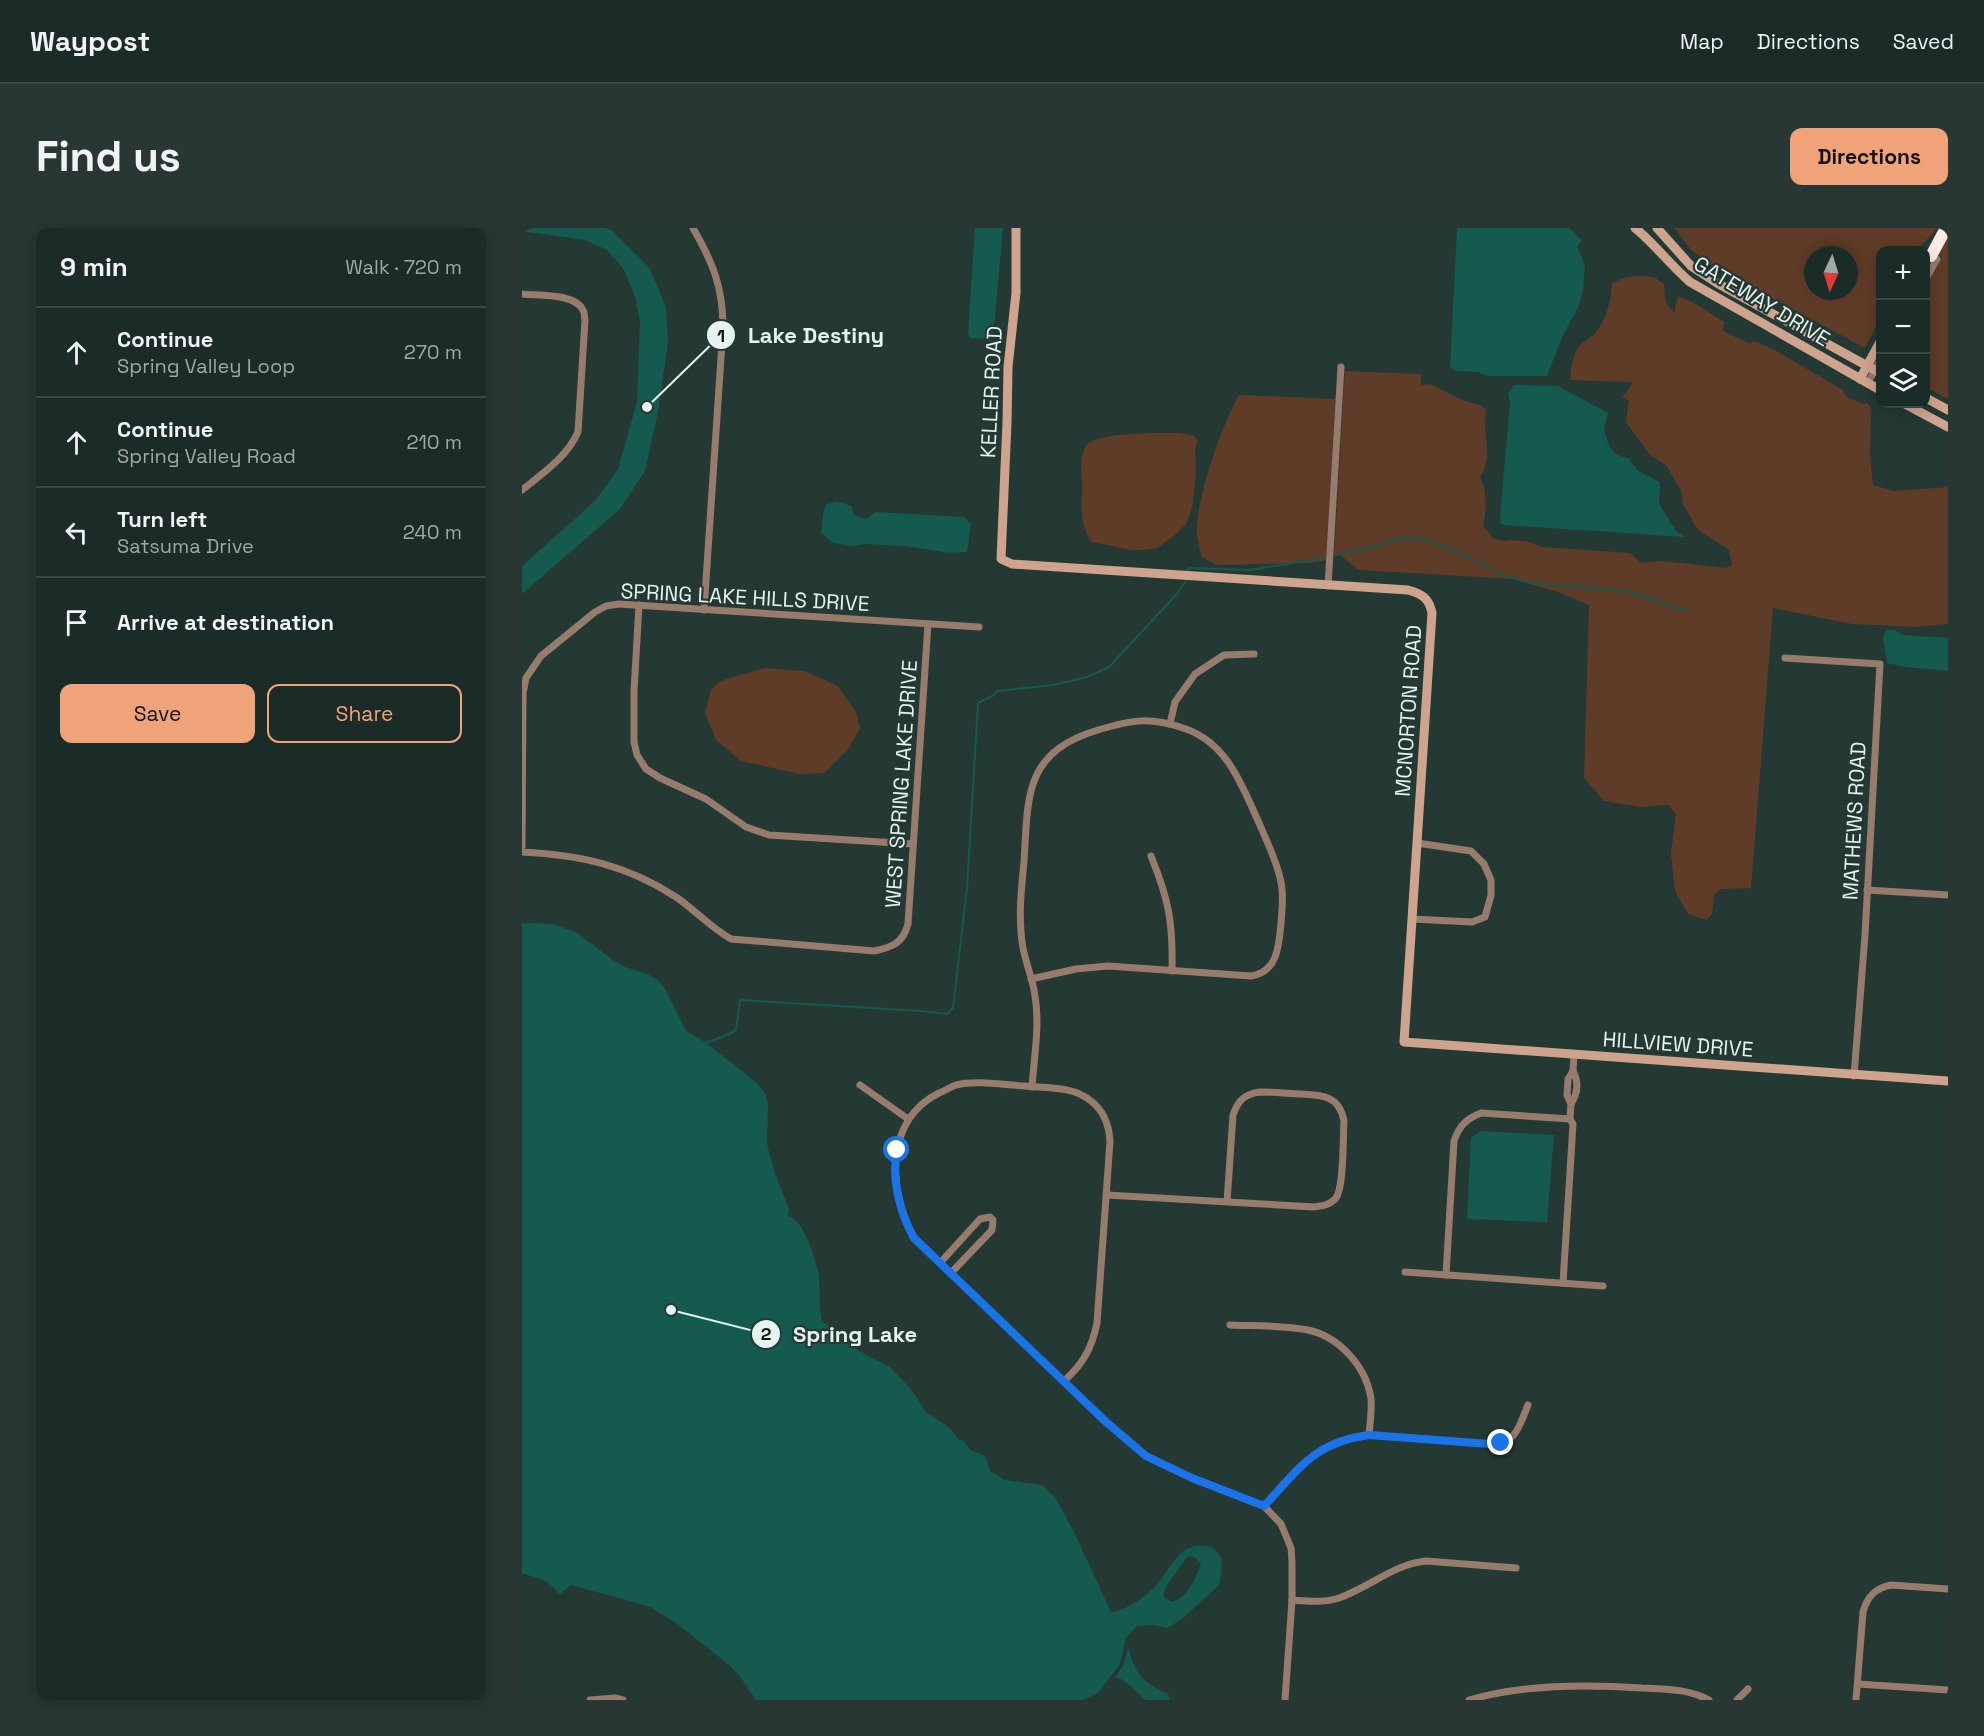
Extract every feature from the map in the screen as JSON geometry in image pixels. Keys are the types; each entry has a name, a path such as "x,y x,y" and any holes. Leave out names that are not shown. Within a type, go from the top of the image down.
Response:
{"highway":[{"path":"1931,260 1946,228"}],"street":[{"path":"693,228 706,250 717,277 723,301 704,610"},
{"name":"KELLER ROAD","path":"1001,558 1008,367 1016,293 1016,228"},
{"name":"GATEWAY DRIVE","path":"1635,228 1690,282 1876,387"},
{"name":"GATEWAY DRIVE","path":"1657,228 1691,266 1717,283 1874,369"},
{"path":"1662,255 1673,246"},
{"path":"522,294 566,298 576,302 583,310 585,320 578,432 573,444 563,455 522,490"},
{"path":"1864,381 1874,369 1878,354"},
{"path":"1328,586 1341,367"},
{"path":"1930,400 1948,410"},
{"path":"1912,408 1948,427"},
{"name":"MCNORTON ROAD","path":"1001,558 1012,564 1408,590 1421,593 1430,604 1432,613 1404,1042"},
{"name":"SPRING LAKE HILLS DRIVE","path":"522,846 523,693 526,678 541,656 595,612 606,606 619,604 979,627"},
{"path":"639,606 634,691 634,742 637,756 646,769 706,799 746,827 758,832 769,835 913,844"},
{"name":"WEST SPRING LAKE DRIVE","path":"522,852 589,859 620,869 676,897 717,931 731,939 874,951 888,948 905,934 908,924 928,624"},
{"path":"1170,724 1175,702 1195,674 1224,655 1254,654"},
{"name":"MATHEWS ROAD","path":"1785,658 1880,664 1854,1076"},
{"path":"1030,979 1076,969 1108,966 1251,976 1268,969 1279,948 1283,899 1277,865 1235,770 1214,745 1193,732 1170,724 1146,720 1124,722 1078,736 1062,744 1038,771 1031,787 1028,805 1020,913 1023,947 1030,979 1035,996 1032,1087"},
{"path":"1412,919 1472,922 1485,917 1491,896 1491,880 1484,864 1471,851 1417,843"},
{"path":"1150,856 1162,884 1169,910 1173,935 1172,971"},
{"path":"1867,890 1948,895"},
{"name":"HILLVIEW DRIVE","path":"1404,1042 1948,1081"},
{"path":"1563,1283 1573,1124 1570,1119 1571,1104 1567,1095 1568,1079 1573,1071 1574,1054"},
{"path":"1571,1104 1576,1096 1577,1087 1577,1079 1573,1071"},
{"path":"1064,1381 1086,1357 1094,1340 1097,1323 1107,1195 1110,1131 1107,1122 1101,1111 1078,1093 1032,1087 956,1085 918,1106 908,1119 899,1138 895,1173 901,1208 907,1226 914,1238 1105,1421 1146,1456 1192,1478 1264,1506 1281,1524 1291,1548 1292,1600 1285,1700"},
{"path":"860,1086 908,1119"},
{"path":"1568,1087 1577,1087"},
{"path":"1107,1195 1314,1208 1327,1205 1336,1197 1340,1186 1344,1121 1337,1104 1330,1098 1320,1095 1260,1092 1243,1097 1236,1104 1233,1115 1227,1202"},
{"path":"1446,1275 1454,1141 1458,1130 1470,1117 1481,1113 1570,1119"},
{"path":"940,1263 980,1219 990,1217 993,1220 992,1230 951,1273"},
{"path":"1405,1272 1603,1286"},
{"path":"1230,1325 1311,1330 1326,1336 1340,1347 1359,1366 1366,1382 1372,1409 1369,1435"},
{"path":"1264,1506 1308,1459 1333,1443 1369,1435 1501,1443 1509,1440 1515,1434 1528,1405"},
{"path":"1292,1600 1319,1602 1337,1598 1413,1562 1516,1568"},
{"path":"1856,1700 1866,1600 1873,1592 1891,1585 1948,1589"},
{"path":"1858,1684 1948,1690"},
{"path":"1469,1700 1507,1692 1593,1685 1678,1690 1709,1700"},
{"path":"1737,1700 1748,1689"},
{"path":"590,1700 615,1698 623,1700"}],"shaded area":[{"path":"522,228 605,228 611,230 650,269 666,307 668,342 658,412 645,471 620,509 522,594 522,566 595,501 618,469 637,402 640,322 635,296 623,268 607,250 585,240 522,231"},
{"path":"975,228 1003,228 993,339 970,338 968,333"},
{"path":"1457,228 1569,228 1582,241 1577,246 1585,266 1579,306 1563,335 1547,376 1488,376 1478,372 1456,371 1450,367"},
{"path":"1674,228 1938,228 1921,246 1876,246 1876,327 1865,348 1714,267 1691,250"},
{"path":"1948,234 1948,399 1930,389 1930,280 1942,257 1938,253"},
{"path":"1626,277 1654,277 1664,284 1665,301 1674,313 1678,296 1698,305 1724,322 1723,331 1750,344 1753,341 1773,349 1843,390 1847,397 1863,404 1867,403 1871,408 1870,455 1873,485 1894,491 1948,487 1948,624 1916,627 1852,624 1773,608 1751,888 1721,889 1714,895 1712,914 1707,920 1688,914 1675,891 1671,854 1676,814 1668,805 1641,807 1604,801 1584,778 1589,605 1558,592 1513,579 1359,570 1340,555 1334,557 1345,371 1421,374 1421,385 1430,384 1486,410 1487,453 1480,477 1486,501 1483,526 1493,538 1505,541 1526,541 1542,547 1631,553 1640,563 1664,561 1726,568 1732,565 1729,550 1698,530 1683,504 1681,491 1666,465 1650,455 1626,422 1629,400 1622,398 1633,382 1570,380 1576,352 1581,344 1596,332 1606,315 1612,283"},
{"path":"1514,385 1558,386 1608,413 1604,429 1609,446 1617,455 1629,459 1637,470 1659,482 1660,504 1675,530 1685,537 1501,524 1510,402 1508,394"},
{"path":"1239,395 1335,399 1326,560 1310,563 1217,565 1202,557 1197,534 1200,502 1218,443"},
{"path":"1180,433 1194,436 1198,441 1195,449 1196,473 1192,508 1186,524 1157,548 1132,550 1092,542 1085,530 1082,510 1081,462 1085,447 1101,438 1114,436"},
{"path":"836,501 851,506 854,515 866,519 875,512 964,517 971,524 967,552 949,553 906,546 864,544 850,546 834,543 821,533 826,505"},
{"path":"1886,630 1894,630 1904,635 1948,638 1948,671 1887,663 1883,637"},
{"path":"765,668 804,671 838,686 856,712 860,728 849,748 824,773 800,774 741,761 716,740 705,713 711,690 720,681"},
{"path":"522,923 553,924 577,933 613,960 659,981 686,1031 705,1042 757,1083 766,1095 768,1103 767,1144 789,1209 788,1216 800,1225 816,1264 822,1321 852,1343 857,1350 890,1367 911,1389 925,1411 952,1430 970,1450 985,1456 990,1471 1005,1480 1042,1485 1056,1499 1111,1612 1131,1605 1149,1592 1175,1559 1194,1546 1214,1548 1221,1557 1222,1570 1219,1585 1182,1619 1167,1628 1154,1625 1137,1626 1126,1638 1120,1664 1098,1693 1083,1700 756,1700 739,1675 728,1664 680,1626 651,1607 571,1585 560,1594 546,1581 522,1573","holes":["1188,1556 1195,1557 1201,1564 1191,1586 1179,1599 1173,1602 1166,1599 1163,1595 1167,1585"]},
{"path":"1481,1131 1554,1135 1547,1222 1467,1219 1471,1138"},
{"path":"1128,1648 1141,1677 1168,1694 1170,1700 1146,1700 1128,1683 1115,1677 1123,1666"}],"waterway":[{"path":"1337,555 1401,538 1422,539 1471,558 1497,573 1526,582 1627,591 1680,609 1688,609"},
{"path":"1188,569 1250,570 1323,558"},
{"path":"705,1043 736,1030 740,1000 947,1014 953,1008 967,888 978,703 997,691 1053,685 1087,677 1109,667 1176,595 1186,581"}],"place":[{"name":"Lake Destiny","path":"647,407"},
{"name":"Spring Lake","path":"671,1310"}],"route":[{"path":"897,1150 895,1173 901,1208 914,1238 1128,1442 1146,1456 1169,1468 1264,1506 1308,1459 1333,1443 1350,1438 1369,1435 1501,1443"}]}
